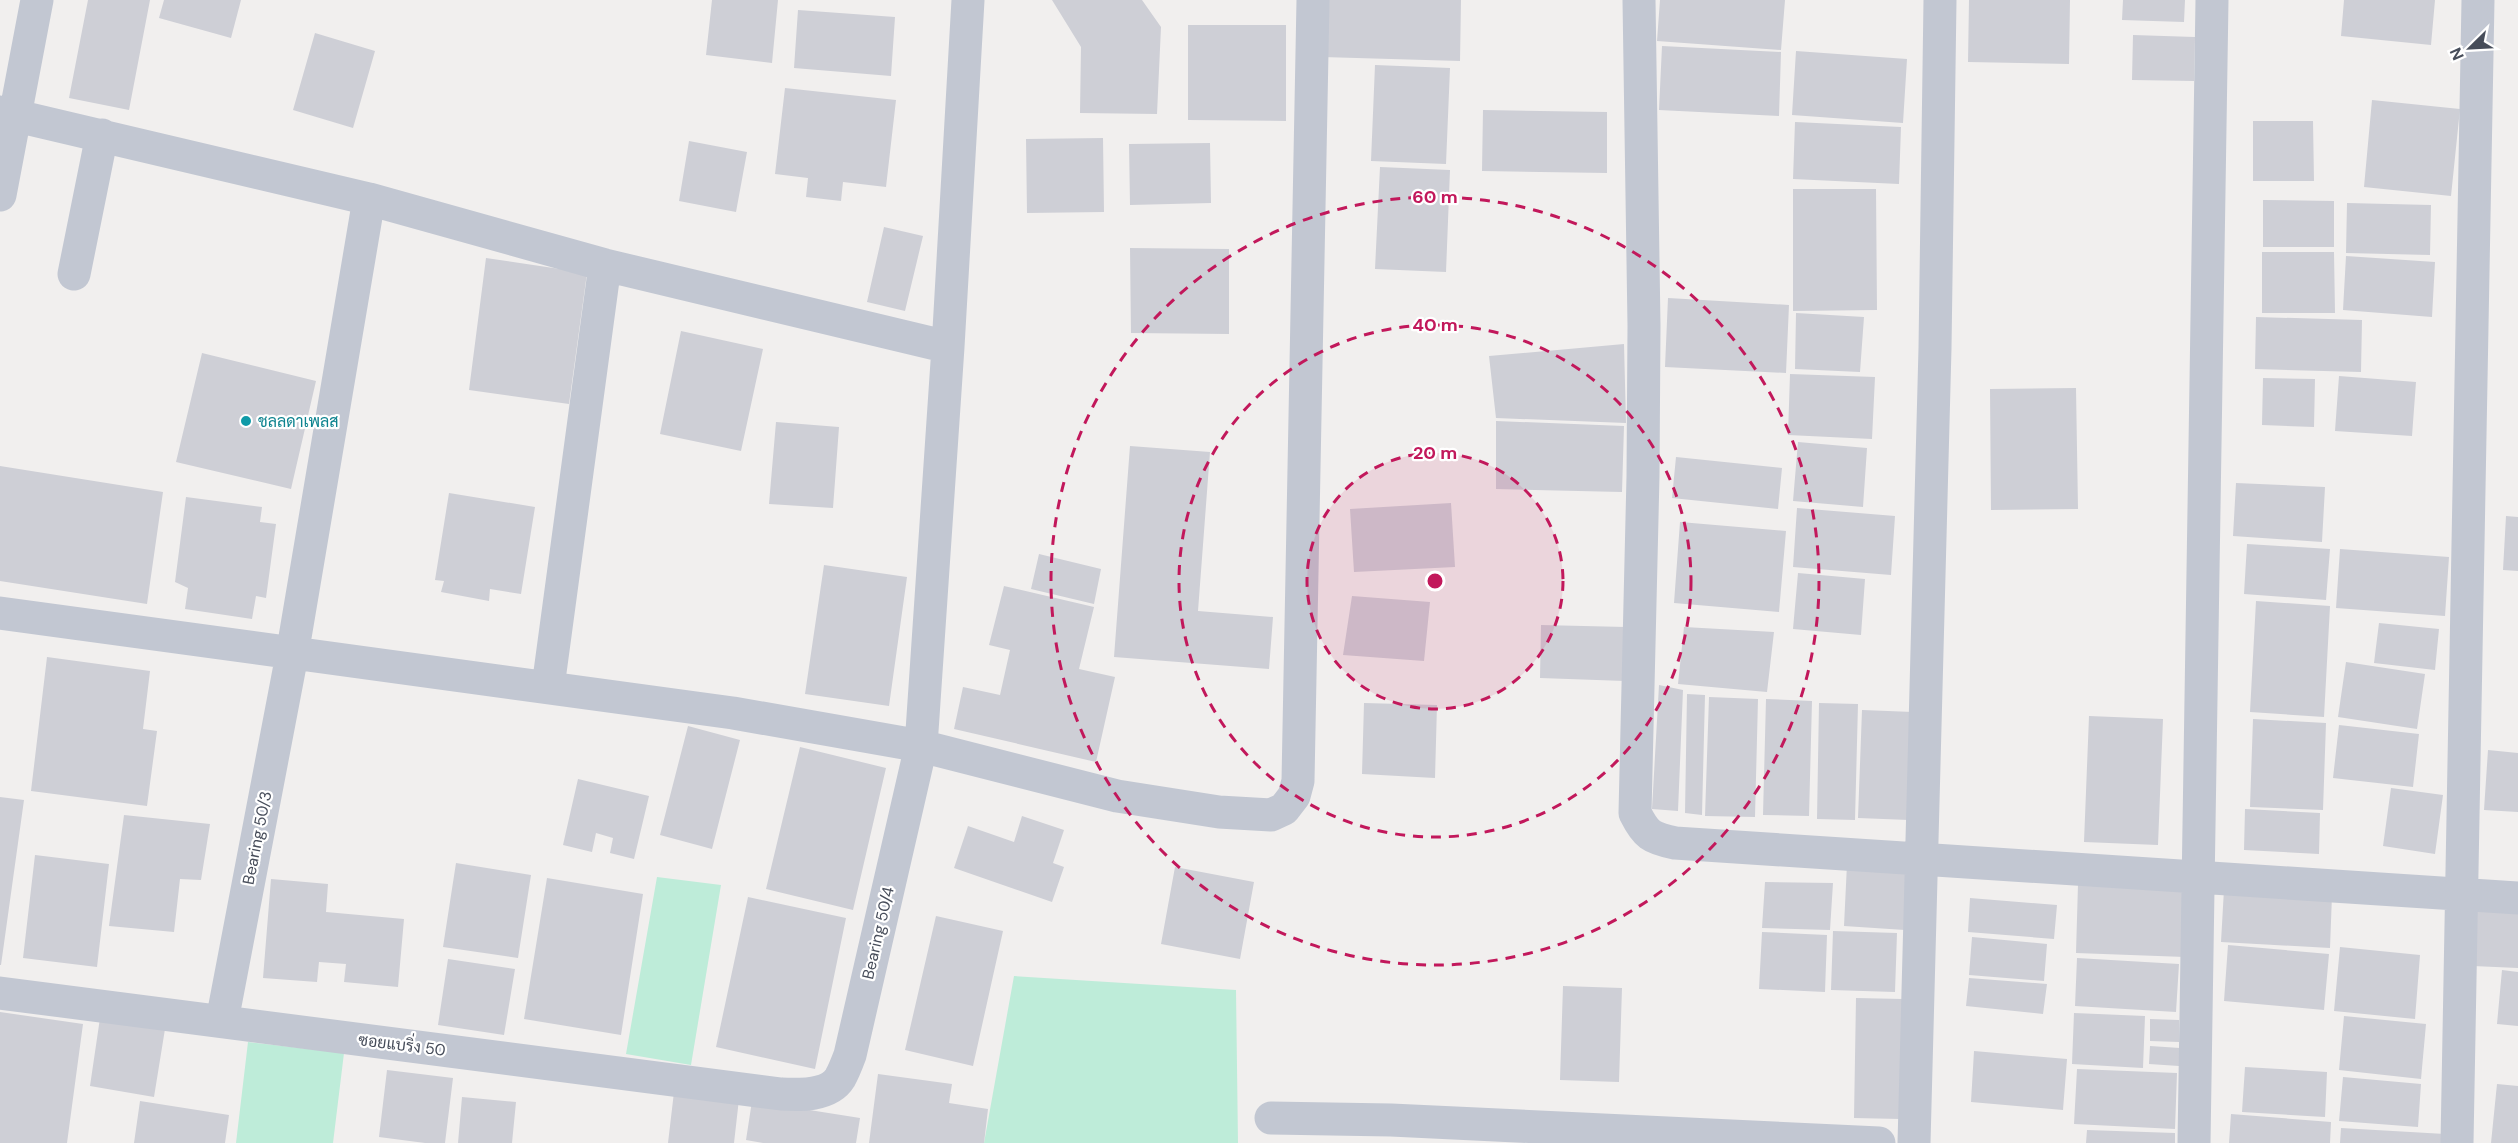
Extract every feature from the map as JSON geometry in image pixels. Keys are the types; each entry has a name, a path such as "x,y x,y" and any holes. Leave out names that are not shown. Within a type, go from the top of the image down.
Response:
{"street":[{"path":"0,195 7,113 37,0"},
{"name":"Bearing 50/4","path":"804,1095 826,1090 839,1080 850,1055 921,746 948,347 968,0"},
{"path":"0,613 732,714 921,746 1117,796 1219,812 1271,815 1284,809 1294,796 1298,781 1313,0"},
{"path":"1639,0 1644,337 1635,813 1642,828 1653,838 1675,843 2518,898"},
{"path":"1914,1143 1935,348 1940,0"},
{"path":"2194,1143 2212,0"},
{"path":"2457,1143 2478,0"},
{"path":"7,113 369,199 605,265 948,347"},
{"path":"74,274 102,135"},
{"name":"Bearing 50/3","path":"222,1021 292,655 369,199"},
{"path":"548,687 605,265"},
{"name":"ซอยแบริ่ง 50","path":"0,993 781,1094 804,1095"},
{"path":"1271,1118 1392,1131 1879,1143"}],"green space":[{"path":"657,877 721,885 691,1065 626,1054"},
{"path":"1014,976 1236,990 1238,1143 984,1143"},
{"path":"248,1042 344,1053 333,1143 236,1143"}],"building":[{"path":"88,0 150,0 129,110 69,98"},
{"path":"164,0 241,0 231,38 159,18"},
{"path":"712,0 778,0 772,63 706,55"},
{"path":"1052,0 1142,0 1161,27 1157,114 1080,113 1081,47"},
{"path":"1323,0 1461,0 1460,61 1322,57"},
{"path":"1660,0 1785,0 1781,50 1657,41"},
{"path":"1969,0 2070,0 2069,64 1968,62"},
{"path":"2123,0 2185,0 2184,22 2122,20"},
{"path":"2344,0 2435,0 2431,45 2341,36"},
{"path":"798,10 895,17 891,76 794,68"},
{"path":"1188,25 1286,25 1286,121 1188,120"},
{"path":"315,33 375,51 353,128 293,110"},
{"path":"2133,35 2195,37 2194,81 2132,80"},
{"path":"1662,46 1781,52 1779,116 1659,110"},
{"path":"1796,51 1907,59 1903,123 1792,115"},
{"path":"1375,65 1450,68 1446,164 1371,161"},
{"path":"785,88 896,100 886,187 843,182 841,201 806,197 808,178 775,174"},
{"path":"2372,100 2460,109 2451,196 2364,187"},
{"path":"1483,110 1607,112 1607,173 1482,171"},
{"path":"2253,121 2313,121 2314,181 2253,181"},
{"path":"1795,122 1901,127 1899,184 1793,179"},
{"path":"1103,138 1104,212 1027,213 1026,139"},
{"path":"689,141 747,152 736,212 679,201"},
{"path":"1210,143 1211,203 1130,205 1129,144"},
{"path":"1380,167 1450,170 1446,272 1375,269"},
{"path":"1793,189 1876,189 1877,310 1793,311"},
{"path":"2263,200 2334,201 2334,247 2263,247"},
{"path":"2347,203 2431,205 2430,255 2346,253"},
{"path":"884,227 923,236 905,311 867,302"},
{"path":"1130,248 1229,249 1229,334 1131,333"},
{"path":"2262,252 2334,252 2335,313 2262,313"},
{"path":"2346,256 2435,262 2432,317 2343,310"},
{"path":"486,258 587,273 569,404 469,390"},
{"path":"1668,298 1789,305 1786,373 1665,367"},
{"path":"1796,313 1864,317 1860,372 1795,369"},
{"path":"2256,317 2362,320 2361,372 2255,369"},
{"path":"681,331 763,349 741,451 660,434"},
{"path":"1624,344 1626,423 1496,418 1489,356"},
{"name":"ชลลดาเพลส","path":"202,353 316,381 291,489 176,462"},
{"path":"1790,374 1875,377 1872,439 1788,435"},
{"path":"2339,376 2416,382 2412,436 2335,431"},
{"path":"2263,378 2315,379 2314,427 2262,425"},
{"path":"2076,388 2078,509 1991,510 1990,389"},
{"path":"1496,421 1624,426 1622,492 1496,489"},
{"path":"776,422 839,427 833,508 769,504"},
{"path":"1798,442 1867,448 1863,507 1793,501"},
{"path":"1130,446 1210,452 1198,611 1273,617 1269,669 1114,657"},
{"path":"1676,457 1782,468 1778,509 1672,498"},
{"path":"0,466 163,492 147,604 0,581"},
{"path":"2236,483 2325,487 2322,542 2233,536"},
{"path":"449,493 535,507 521,594 490,589 489,601 441,592 444,581 435,580"},
{"path":"186,497 262,507 260,522 276,524 266,598 256,596 252,619 185,609 188,588 175,582"},
{"path":"1451,503 1455,567 1354,572 1350,509"},
{"path":"1797,508 1895,516 1891,575 1793,567"},
{"path":"2506,516 2518,517 2518,571 2503,570"},
{"path":"1680,522 1786,531 1779,612 1674,603"},
{"path":"2247,544 2330,549 2326,600 2244,594"},
{"path":"2340,549 2449,557 2445,616 2336,608"},
{"path":"1039,554 1101,569 1094,604 1031,589"},
{"path":"824,565 907,577 889,706 805,694"},
{"path":"1798,573 1865,579 1861,635 1793,629"},
{"path":"1004,586 1094,607 1079,669 1115,677 1096,762 954,729 963,687 1000,695 1010,650 989,645"},
{"path":"1352,596 1430,602 1424,661 1343,655"},
{"path":"2256,601 2330,606 2324,717 2250,712"},
{"path":"2379,623 2439,629 2435,670 2374,663"},
{"path":"1541,625 1626,627 1625,681 1540,678"},
{"path":"1684,627 1774,632 1767,692 1678,684"},
{"path":"47,657 150,671 143,729 157,731 147,806 31,791"},
{"path":"2346,662 2425,674 2417,729 2338,717"},
{"path":"1659,685 1683,690 1678,811 1652,809"},
{"path":"1687,694 1705,695 1702,815 1685,813"},
{"path":"1709,697 1758,699 1755,817 1705,816"},
{"path":"1766,699 1812,701 1809,816 1763,815"},
{"path":"1364,703 1437,705 1435,778 1362,774"},
{"path":"1819,703 1858,704 1855,820 1817,819"},
{"path":"1862,710 1913,712 1909,820 1858,818"},
{"path":"2089,716 2163,719 2158,845 2084,842"},
{"path":"2253,719 2326,723 2323,810 2250,807"},
{"path":"2339,725 2419,734 2413,787 2333,778"},
{"path":"688,726 740,740 712,849 660,835"},
{"path":"800,747 886,768 853,910 766,889"},
{"path":"2488,750 2518,753 2518,812 2484,810"},
{"path":"578,779 649,796 634,859 610,853 613,838 596,833 592,852 563,845"},
{"path":"2391,788 2443,795 2435,854 2383,846"},
{"path":"0,797 24,800 1,965 0,965"},
{"path":"2245,809 2320,813 2319,854 2244,850"},
{"path":"124,815 210,824 201,880 180,879 174,932 109,926"},
{"path":"1022,816 1064,830 1053,863 1064,867 1052,902 954,868 968,826 1014,842"},
{"path":"35,855 109,864 97,967 23,958"},
{"path":"456,863 531,875 518,958 443,947"},
{"path":"1847,864 1908,867 1905,930 1844,926"},
{"path":"1175,867 1254,882 1240,959 1161,944"},
{"path":"547,878 643,894 621,1035 524,1019"},
{"path":"271,879 328,884 326,912 404,919 398,987 344,982 346,964 319,962 317,982 263,978"},
{"path":"1765,882 1833,883 1830,930 1762,928"},
{"path":"2078,884 2187,888 2185,957 2076,953"},
{"path":"2224,889 2332,895 2330,948 2221,942"},
{"path":"748,897 846,918 815,1069 716,1047"},
{"path":"1970,898 2057,905 2054,939 1968,932"},
{"path":"2475,905 2518,907 2518,968 2473,966"},
{"path":"936,916 1003,931 973,1066 905,1050"},
{"path":"1833,931 1897,933 1895,992 1831,990"},
{"path":"1762,932 1827,935 1825,992 1759,989"},
{"path":"1972,937 2047,944 2044,981 1969,975"},
{"path":"2228,945 2329,954 2324,1010 2224,1001"},
{"path":"2340,947 2420,955 2415,1019 2334,1011"},
{"path":"2077,958 2179,964 2176,1012 2075,1006"},
{"path":"448,959 515,969 504,1035 438,1025"},
{"path":"2502,970 2518,972 2518,1026 2497,1024"},
{"path":"1969,978 2047,984 2043,1014 1966,1006"},
{"path":"1563,986 1622,988 1619,1082 1560,1080"},
{"path":"1856,998 1903,999 1901,1119 1854,1118"},
{"path":"0,1012 83,1024 67,1143 0,1143"},
{"path":"2074,1013 2145,1016 2143,1068 2072,1064"},
{"path":"2344,1016 2426,1024 2421,1079 2339,1070"},
{"path":"100,1018 165,1029 154,1097 90,1086"},
{"path":"2150,1019 2179,1020 2179,1042 2150,1041"},
{"path":"2150,1046 2180,1048 2179,1066 2149,1064"},
{"path":"1974,1051 2067,1059 2063,1110 1971,1102"},
{"path":"2245,1067 2327,1072 2325,1117 2242,1112"},
{"path":"2077,1069 2177,1073 2175,1129 2074,1124"},
{"path":"387,1070 453,1078 445,1143 425,1143 379,1137"},
{"path":"878,1074 952,1084 949,1103 988,1109 984,1143 869,1143"},
{"path":"2343,1077 2421,1084 2418,1127 2339,1121"},
{"path":"2497,1084 2518,1086 2518,1143 2491,1143"},
{"path":"674,1092 739,1099 734,1143 668,1143"},
{"path":"462,1097 516,1102 512,1143 458,1143"},
{"path":"140,1101 229,1115 225,1143 134,1143"},
{"path":"752,1101 860,1118 856,1143 763,1143 746,1140"},
{"path":"2231,1114 2331,1122 2330,1143 2229,1143"},
{"path":"2341,1128 2445,1134 2445,1143 2340,1143"},
{"path":"2087,1130 2175,1133 2175,1143 2086,1143"}],"place":[{"name":"ชลลดาเพลส","path":"246,421"}]}
